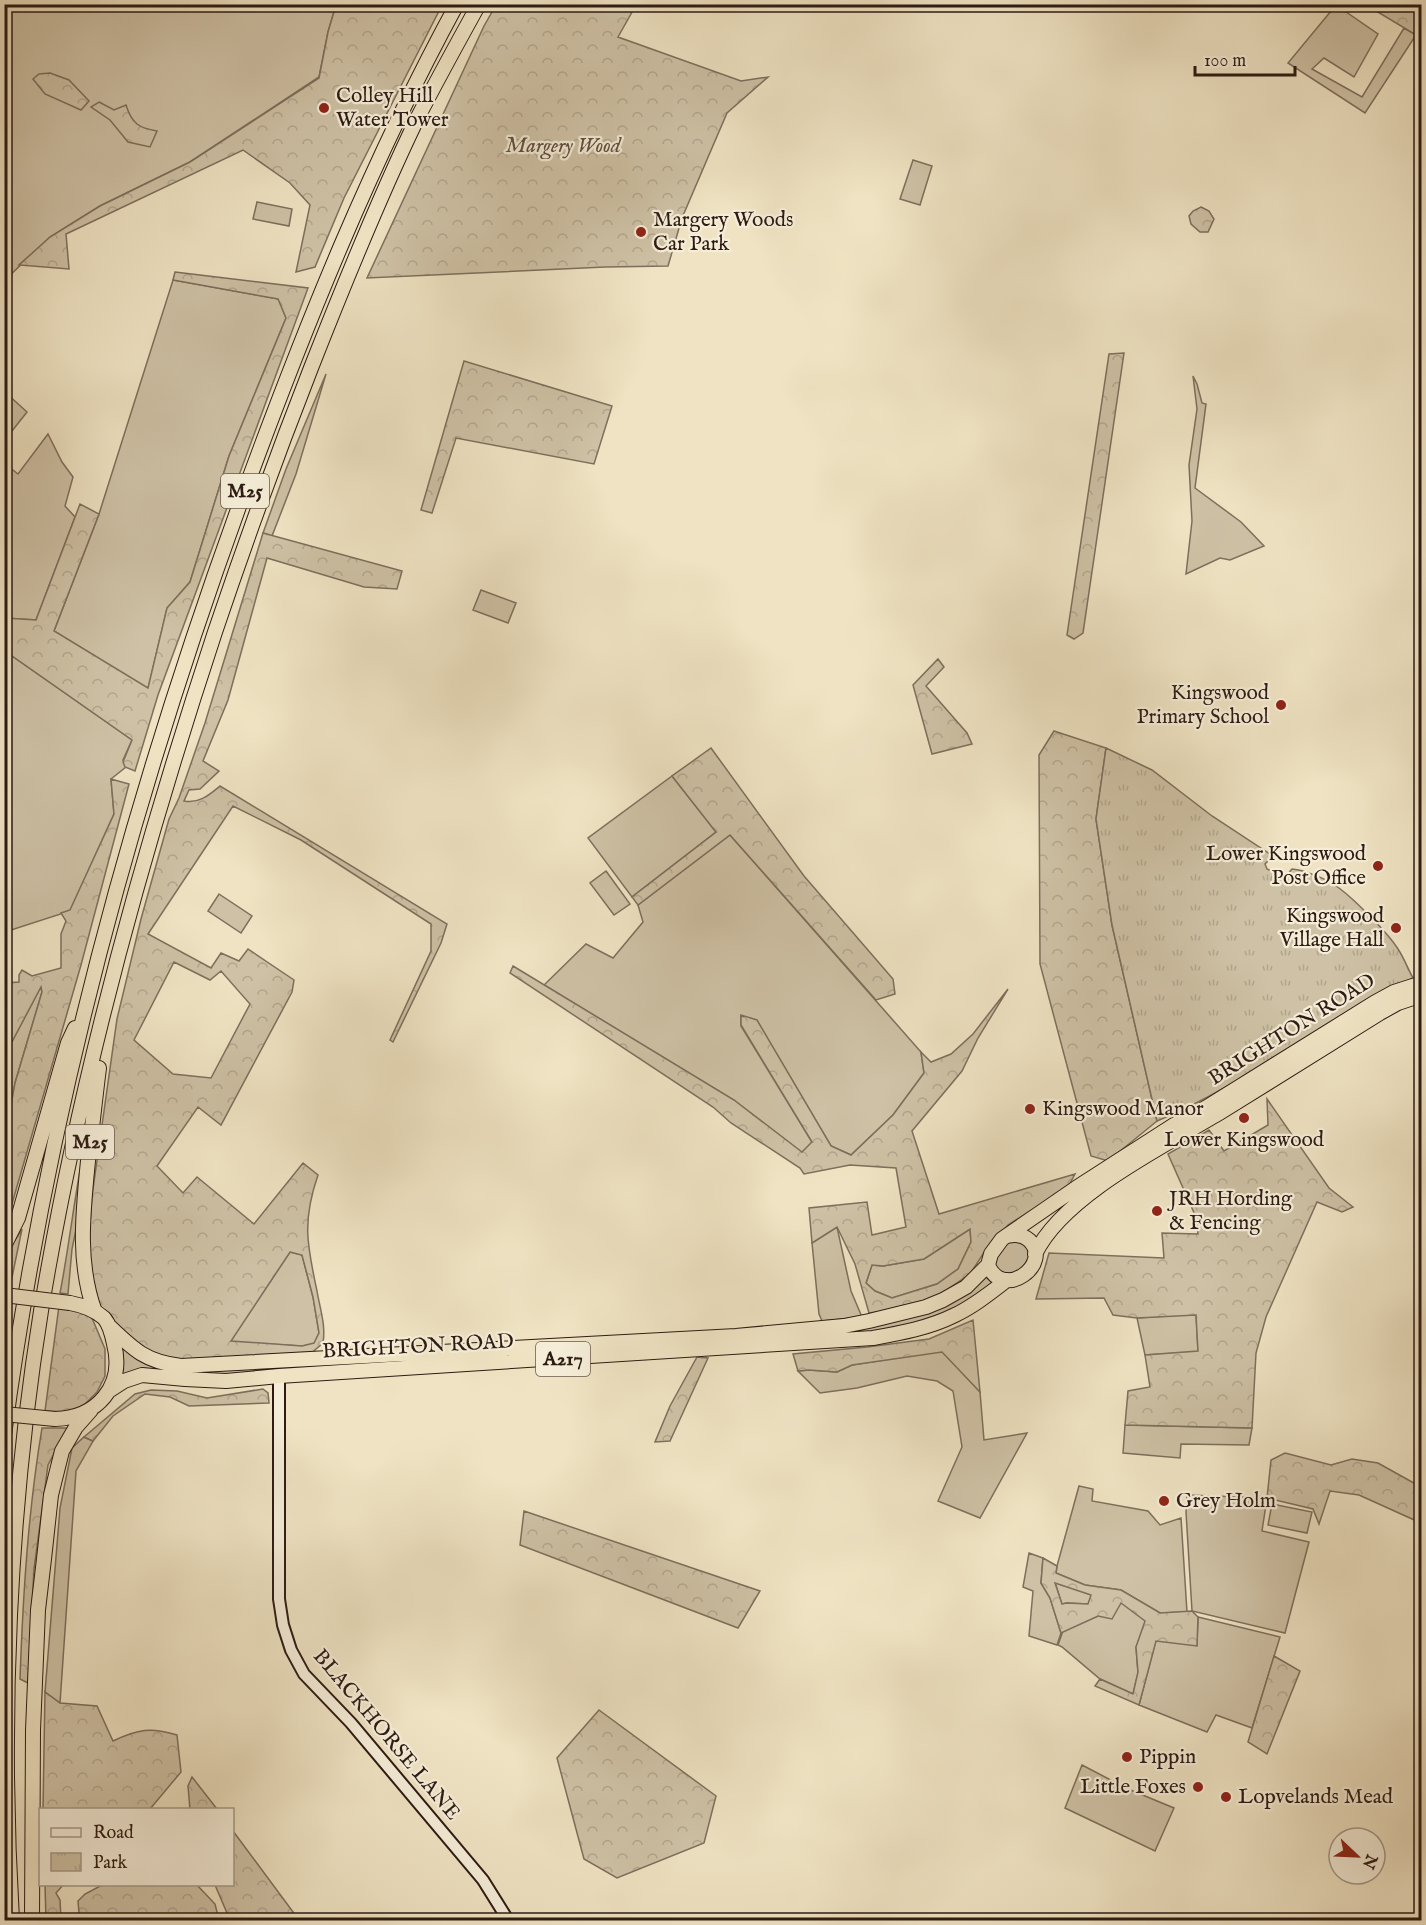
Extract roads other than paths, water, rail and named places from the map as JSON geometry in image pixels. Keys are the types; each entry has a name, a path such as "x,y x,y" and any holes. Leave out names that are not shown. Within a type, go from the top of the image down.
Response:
{"highway":[{"name":"M25","path":"4,1435 22,1308 58,1126 88,999 119,884 177,688 209,591 315,306 368,183 434,46 457,4"},
{"name":"M25","path":"12,1920 7,1773 8,1685 22,1462 41,1311 56,1229 106,1004 136,887 178,745 230,587 275,461 381,197 422,110 479,4"},
{"name":"BRIGHTON ROAD","path":"1007,1236 1174,1125 1207,1107 1374,1003 1394,992 1422,983"},
{"name":"BRIGHTON ROAD","path":"1035,1254 1041,1241 1059,1221 1087,1196 1126,1168 1380,1013 1405,1000 1422,995"},
{"name":"M25","path":"4,1246 18,1218 68,1043 88,999"},
{"name":"M25","path":"95,1312 83,1259 83,1211 106,1004"},
{"path":"1007,1236 1020,1235 1026,1238 1032,1244 1035,1254"},
{"name":"A217","path":"988,1265 996,1245 1007,1236"},
{"name":"A217","path":"1007,1280 1017,1279 1031,1269 1035,1254"},
{"name":"BRIGHTON ROAD","path":"95,1312 132,1347 151,1360 182,1366 736,1336 844,1326 926,1307 966,1287 988,1265"},
{"path":"988,1265 997,1276 1007,1280"},
{"name":"BRIGHTON ROAD","path":"110,1390 124,1381 142,1375 226,1381 873,1338 904,1333 945,1320 975,1304 1007,1280"},
{"path":"4,1295 70,1303 95,1312"},
{"path":"32,1920 31,1791 38,1610 51,1495 62,1451 91,1410 110,1390 117,1367 117,1356 110,1326"},
{"path":"71,1436 128,1387 143,1382 185,1379"},
{"path":"4,1413 67,1419 91,1410"}],"street":[{"name":"BLACKHORSE LANE","path":"279,1376 279,1599 283,1625 291,1650 304,1674 351,1723 483,1880 508,1920"}],"place":[{"name":"Colley Hill Water Tower","path":"324,108"},
{"name":"Margery Woods Car Park","path":"641,232"},
{"name":"Kingswood Primary School","path":"1281,705"},
{"name":"Lower Kingswood Post Office","path":"1378,866"},
{"name":"Kingswood Village Hall","path":"1396,928"},
{"name":"Kingswood Manor","path":"1030,1109"},
{"name":"Lower Kingswood","path":"1244,1118"},
{"name":"JRH Hording & Fencing","path":"1157,1211"},
{"name":"Grey Holm","path":"1164,1501"},
{"name":"Pippin","path":"1127,1757"},
{"name":"Little Foxes","path":"1198,1787"},
{"name":"Lopvelands Mead","path":"1226,1797"}],"park label":[{"name":"Margery Wood","path":"563,146"}]}
